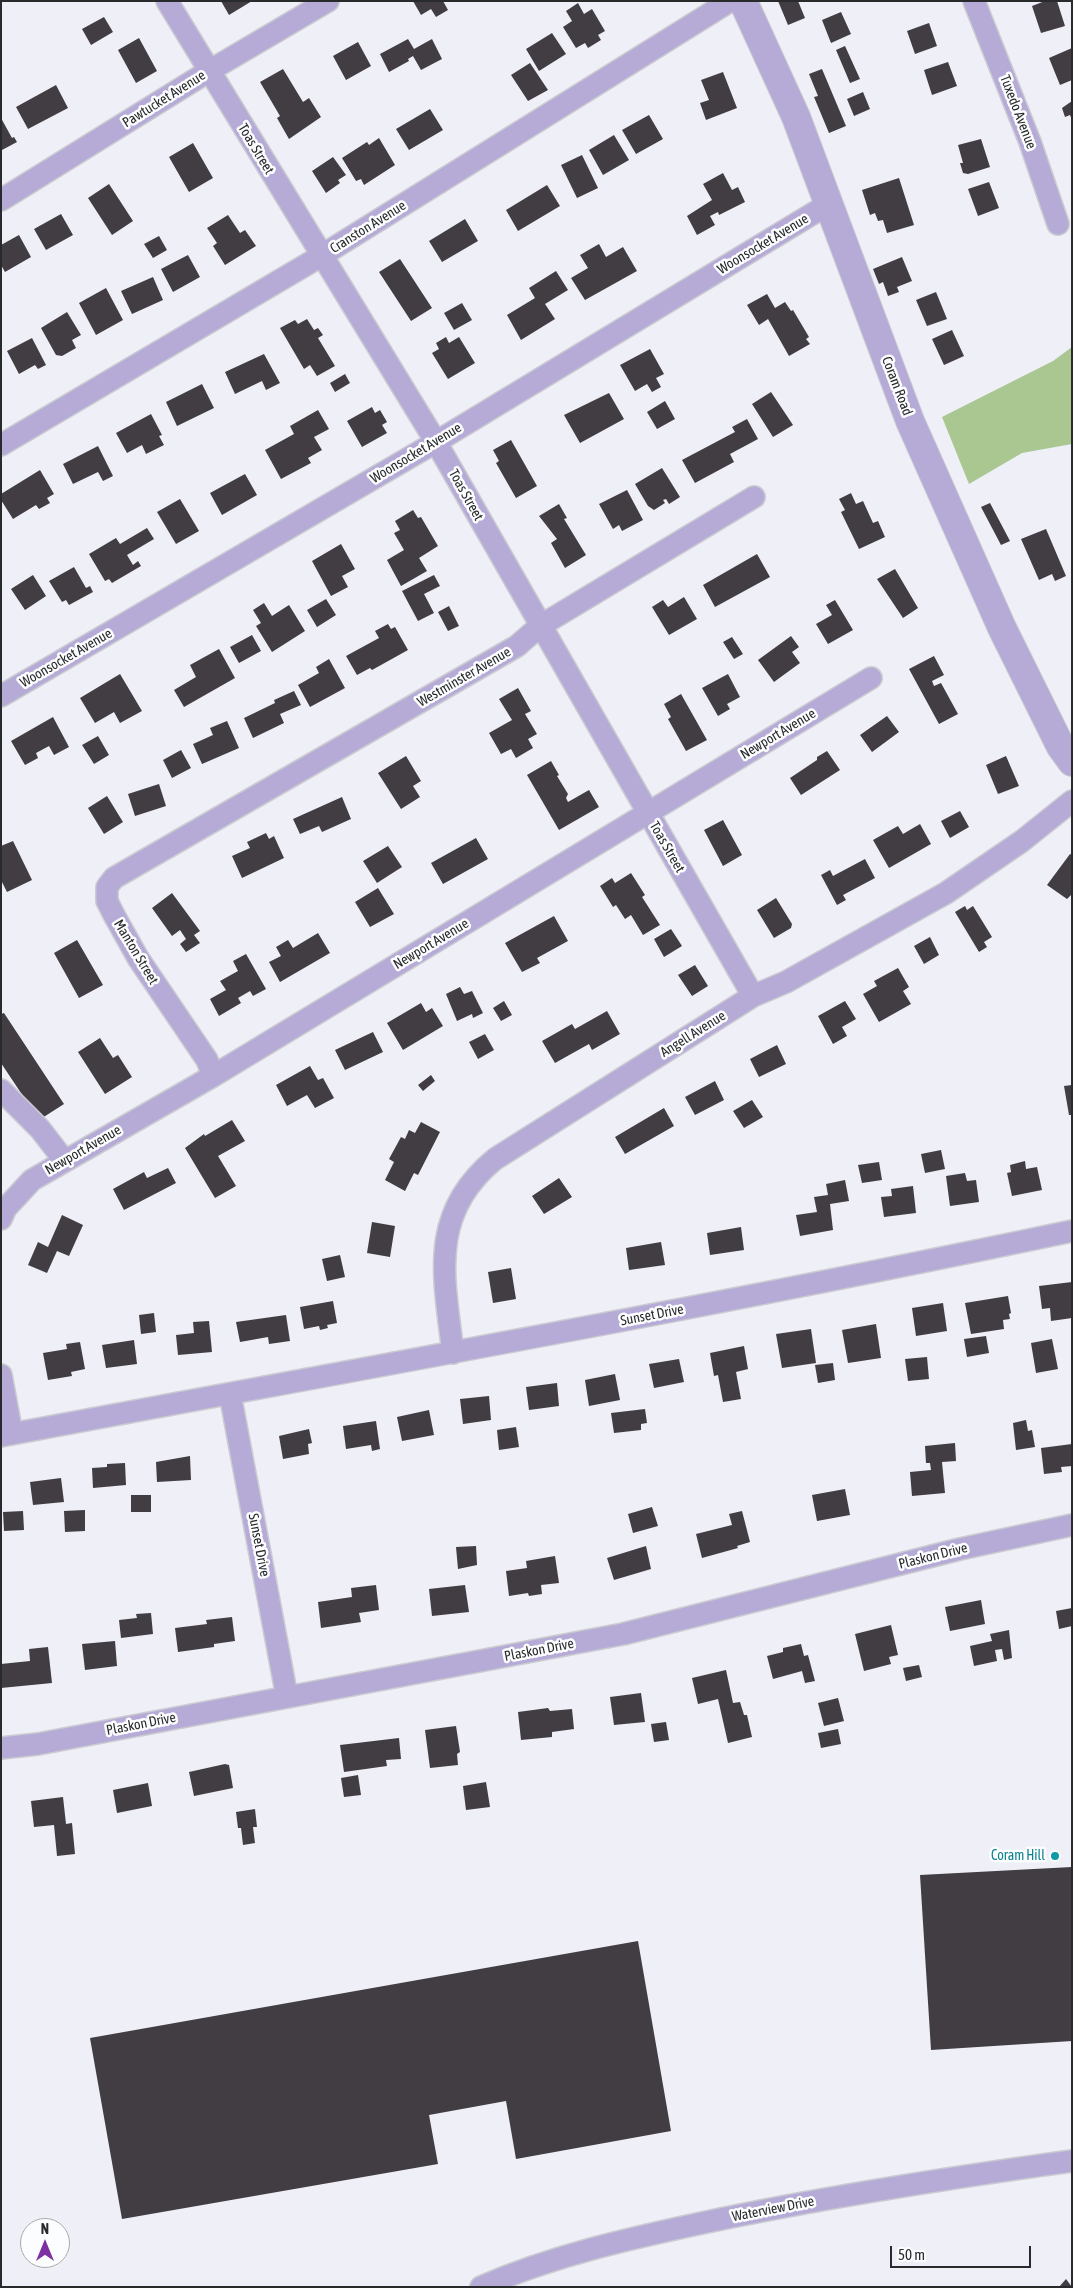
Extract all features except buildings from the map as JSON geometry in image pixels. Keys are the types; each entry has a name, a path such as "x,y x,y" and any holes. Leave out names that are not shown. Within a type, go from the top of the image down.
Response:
{"street":[{"name":"Toas Street","path":"167,1 436,442 753,996"},
{"name":"Pawtucket Avenue","path":"1,200 209,71 328,1"},
{"name":"Cranston Avenue","path":"1,445 321,256 730,1"},
{"name":"Coram Road","path":"743,1 796,117 827,206 910,421 1002,628 1061,746 1072,762"},
{"name":"Tuxedo Avenue","path":"974,1 1030,142 1058,224"},
{"name":"Woonsocket Avenue","path":"1,696 436,442 827,206"},
{"name":"Westminster Avenue","path":"168,847 517,646 540,626 754,496"},
{"name":"Newport Avenue","path":"1,1219 6,1208 32,1180 64,1160 213,1076 871,678"},
{"name":"Angell Avenue","path":"453,1353 444,1271 446,1232 465,1191 478,1173 495,1158 753,996 786,982 946,893 1022,841 1072,801"},
{"name":"Manton Street","path":"168,847 114,878 107,887 107,901 138,958 207,1060 213,1076"},
{"path":"1,1090 40,1129 64,1160"},
{"name":"Sunset Drive","path":"6,1435 852,1277 1072,1231"},
{"path":"1,1375 6,1435"},
{"name":"Sunset Drive","path":"230,1394 287,1696"},
{"name":"Plaskon Drive","path":"1,1748 38,1744 623,1634 960,1549 1072,1525"},
{"name":"Waterview Drive","path":"481,2287 605,2244 721,2219 836,2196 1072,2162"}],"green space":[{"path":"1072,347 1072,444 1022,453 969,484 942,417 1053,361"}],"place":[{"name":"Coram Hill","path":"1055,1856"}]}
